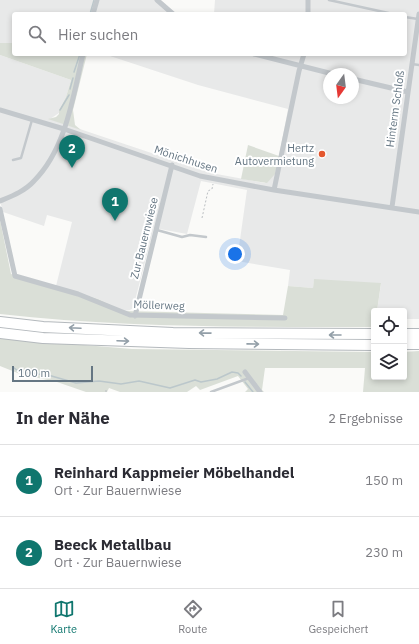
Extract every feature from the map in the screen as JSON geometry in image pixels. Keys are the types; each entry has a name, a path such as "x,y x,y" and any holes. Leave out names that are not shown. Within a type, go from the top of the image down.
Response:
{"highway":[{"path":"0,322 43,326 173,333 371,334"},
{"path":"0,333 43,338 164,342 371,345"},
{"path":"407,334 419,334"},
{"path":"407,344 419,344"}],"street":[{"path":"94,12 97,0"},
{"path":"157,0 172,12"},
{"path":"308,0 308,12"},
{"name":"Hinterm Schloß","path":"392,207 419,19"},
{"path":"0,201 17,195 34,182 45,168 64,129 82,56"},
{"path":"262,56 323,72"},
{"path":"274,190 304,56"},
{"path":"359,80 408,92"},
{"name":"Mönichhusen","path":"0,110 64,129 172,165 200,176 274,190 419,212"},
{"name":"Zur Bauernwiese","path":"135,316 172,165"},
{"name":"Möllerweg","path":"0,209 15,276 78,294 135,316 285,318"},
{"path":"245,372 260,392"}],"lane":[{"path":"329,0 384,12"},
{"path":"407,16 419,19"},
{"path":"412,64 419,65"},
{"path":"13,160 21,158 32,120"},
{"path":"156,230 182,237 190,235 206,237"},
{"path":"211,392 249,378"}],"path":[{"path":"202,218 208,191 212,189 213,183"}],"shaded area":[{"path":"0,0 161,0 175,12 12,12 12,43 0,43"},
{"path":"215,0 419,0 419,319 407,319 407,308 377,308 381,284 314,280 313,288 288,286 290,270 237,261 247,190 201,181 187,234 154,228 133,308 124,311 98,299 56,286 72,222 47,215 44,226 3,212 0,201 0,55 71,80 59,113 50,119 211,173 265,183 279,156 288,109 198,85 110,56 407,56 407,12 214,12"},
{"path":"0,43 12,43 12,56 86,56 73,110 75,125 81,130 48,119 56,117 59,114 59,110 66,97 71,80 0,55"},
{"path":"248,145 279,156 275,174 267,183 241,179"},
{"path":"0,220 11,274 98,299 124,311 283,315 288,286 313,288 314,279 381,283 377,308 371,308 371,327 187,326 93,322 0,314"},
{"path":"0,338 132,349 371,352 371,380 407,380 407,352 419,351 419,392 363,392 365,368 265,368 262,390 264,392 245,392 248,389 238,376 200,390 196,386 187,392 120,392 109,388 107,392 86,392 57,382 20,374 0,366"}],"waterway":[{"path":"91,12 94,0"},
{"path":"74,72 79,56"},
{"path":"70,89 73,78"},
{"path":"60,110 69,95"},
{"path":"13,367 18,371 48,375 76,383 99,381 121,384 139,381 170,388 195,380 201,382 217,379 232,372 238,373 241,376"},
{"path":"245,382 253,392"}],"place":[{"name":"Hertz Autovermietung","path":"322,154"},
{"name":"Beeck Metallbau","path":"72,168"},
{"name":"Reinhard Kappmeier Möbelhandel","path":"115,221"}]}
